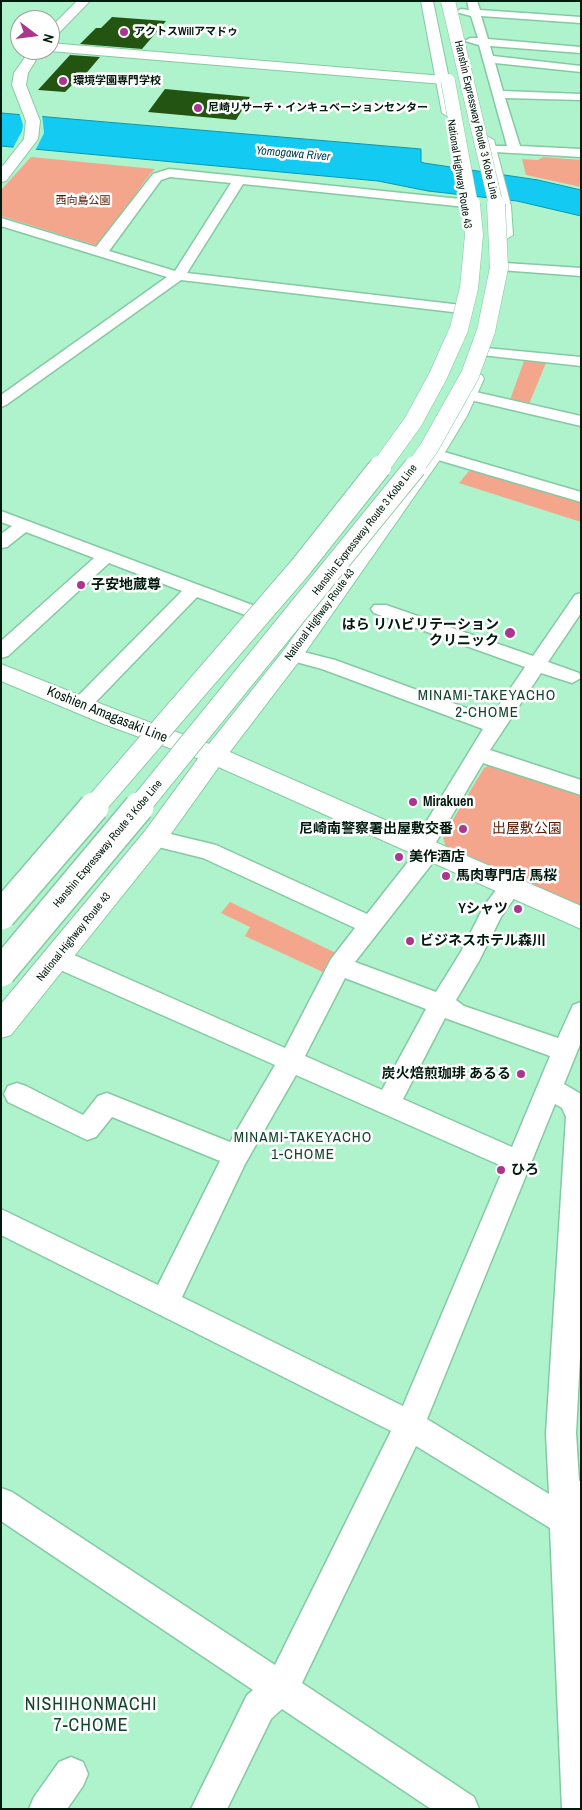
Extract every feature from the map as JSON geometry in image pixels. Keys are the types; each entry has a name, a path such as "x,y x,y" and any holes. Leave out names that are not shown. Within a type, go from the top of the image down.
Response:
{"main road":[{"path":"60,25 84,1"},
{"name":"National Highway Route 43","path":"1,909 302,562 364,486 422,400 445,354 461,309 468,248 465,201 428,1"},
{"name":"Hanshin Expressway Route 3 Kobe Line","path":"1,915 300,568 363,491 413,422 438,376 461,320 469,288 474,235 470,191 432,1"},
{"name":"National Highway Route 43","path":"1,1026 154,838 214,755 292,654 434,454 467,395 486,352 505,267 503,206 452,5"},
{"name":"Hanshin Expressway Route 3 Kobe Line","path":"1,972 213,718 400,487 446,420 470,375 486,331 499,268 498,219 493,185 452,5"},
{"path":"60,48 443,80"},
{"path":"1,178 25,150 33,130 32,113 18,85 20,73 29,60"},
{"name":"Koshien Amagasaki Line","path":"1,672 153,734 214,755 581,918"}],"street":[{"path":"501,14 505,1"},
{"path":"452,5 473,7 501,14 581,20"},
{"path":"473,7 514,148"},
{"path":"522,67 537,17"},
{"path":"462,40 484,42 530,40 581,50"},
{"path":"489,59 522,67 581,69"},
{"path":"497,94 518,91 581,97"},
{"path":"489,149 514,148 581,153"},
{"path":"97,252 104,248 157,177 169,173 465,201"},
{"path":"5,396 178,276 239,180"},
{"path":"1,222 178,276 461,309"},
{"path":"505,267 581,272"},
{"path":"486,352 581,362"},
{"path":"467,395 581,421"},
{"path":"434,454 581,497"},
{"path":"1,516 256,613"},
{"path":"1,543 24,525"},
{"path":"1,652 106,556"},
{"path":"81,705 194,590"},
{"path":"164,1303 236,1156 290,1062 339,966 372,926 426,849 495,726 581,599"},
{"path":"380,609 572,677"},
{"path":"292,654 328,664 495,726"},
{"path":"479,754 581,788"},
{"path":"154,838 208,851 372,926"},
{"path":"387,1105 441,1004 471,955 492,912 511,887"},
{"path":"57,958 518,1162"},
{"path":"339,966 441,1004 456,1013 565,1051"},
{"path":"208,1809 259,1707 281,1689 410,1425 581,1012"},
{"path":"549,1089 571,1100 579,1117 561,1433 573,1505 580,1809"},
{"path":"17,1094 87,1129 107,1104 236,1156"},
{"path":"1,1221 410,1425 553,1514 573,1505"},
{"path":"1,1504 462,1809"},
{"path":"46,1809 71,1774"}],"green space":[{"name":"西向島公園","path":"31,157 155,169 98,246 1,216 1,190"},
{"path":"543,157 581,160 581,187 526,175 522,159 538,160"},
{"path":"524,361 546,363 529,404 510,400"},
{"path":"469,471 476,471 581,502 581,522 459,483"},
{"name":"出屋敷公園","path":"490,765 581,793 581,907 462,856 445,845 443,836 484,768"},
{"path":"230,902 338,954 325,973 245,936 250,927 221,913"}],"water":[{"name":"Yomogawa River","path":"1,113 421,149 421,162 424,163 538,180 581,190 581,216 517,201 428,191 378,181 1,146"}],"pier":[{"path":"19,112 42,114 44,133 35,151 13,148 23,125"}],"building":[{"name":"アクトスWillアマドゥ","path":"112,17 166,21 142,49 80,44 96,28 101,28"},
{"path":"70,55 100,57 78,83 72,85 65,92 38,90"},
{"name":"尼崎リサーチ・インキュベーションセンター","path":"165,89 250,97 236,120 148,112"}],"place":[{"name":"アクトスWillアマドゥ","path":"124,32"},
{"name":"環境学園専門学校","path":"63,81"},
{"name":"尼崎リサーチ・インキュベーションセンター","path":"198,108"},
{"name":"子安地蔵尊","path":"81,585"},
{"name":"はら リハビリテーション クリニック","path":"510,633"},
{"name":"Mirakuen","path":"413,802"},
{"name":"尼崎南警察署出屋敷交番","path":"463,829"},
{"name":"美作酒店","path":"399,857"},
{"name":"馬肉専門店 馬桜","path":"446,876"},
{"name":"Yシャツ","path":"518,909"},
{"name":"ビジネスホテル森川","path":"410,941"},
{"name":"炭火焙煎珈琲 あるる","path":"521,1074"},
{"name":"ひろ","path":"501,1170"}],"district":[{"name":"MINAMI-TAKEYACHO 2-CHOME","path":"487,704"},
{"name":"MINAMI-TAKEYACHO 1-CHOME","path":"303,1146"},
{"name":"NISHIHONMACHI 7-CHOME","path":"91,1715"}]}
